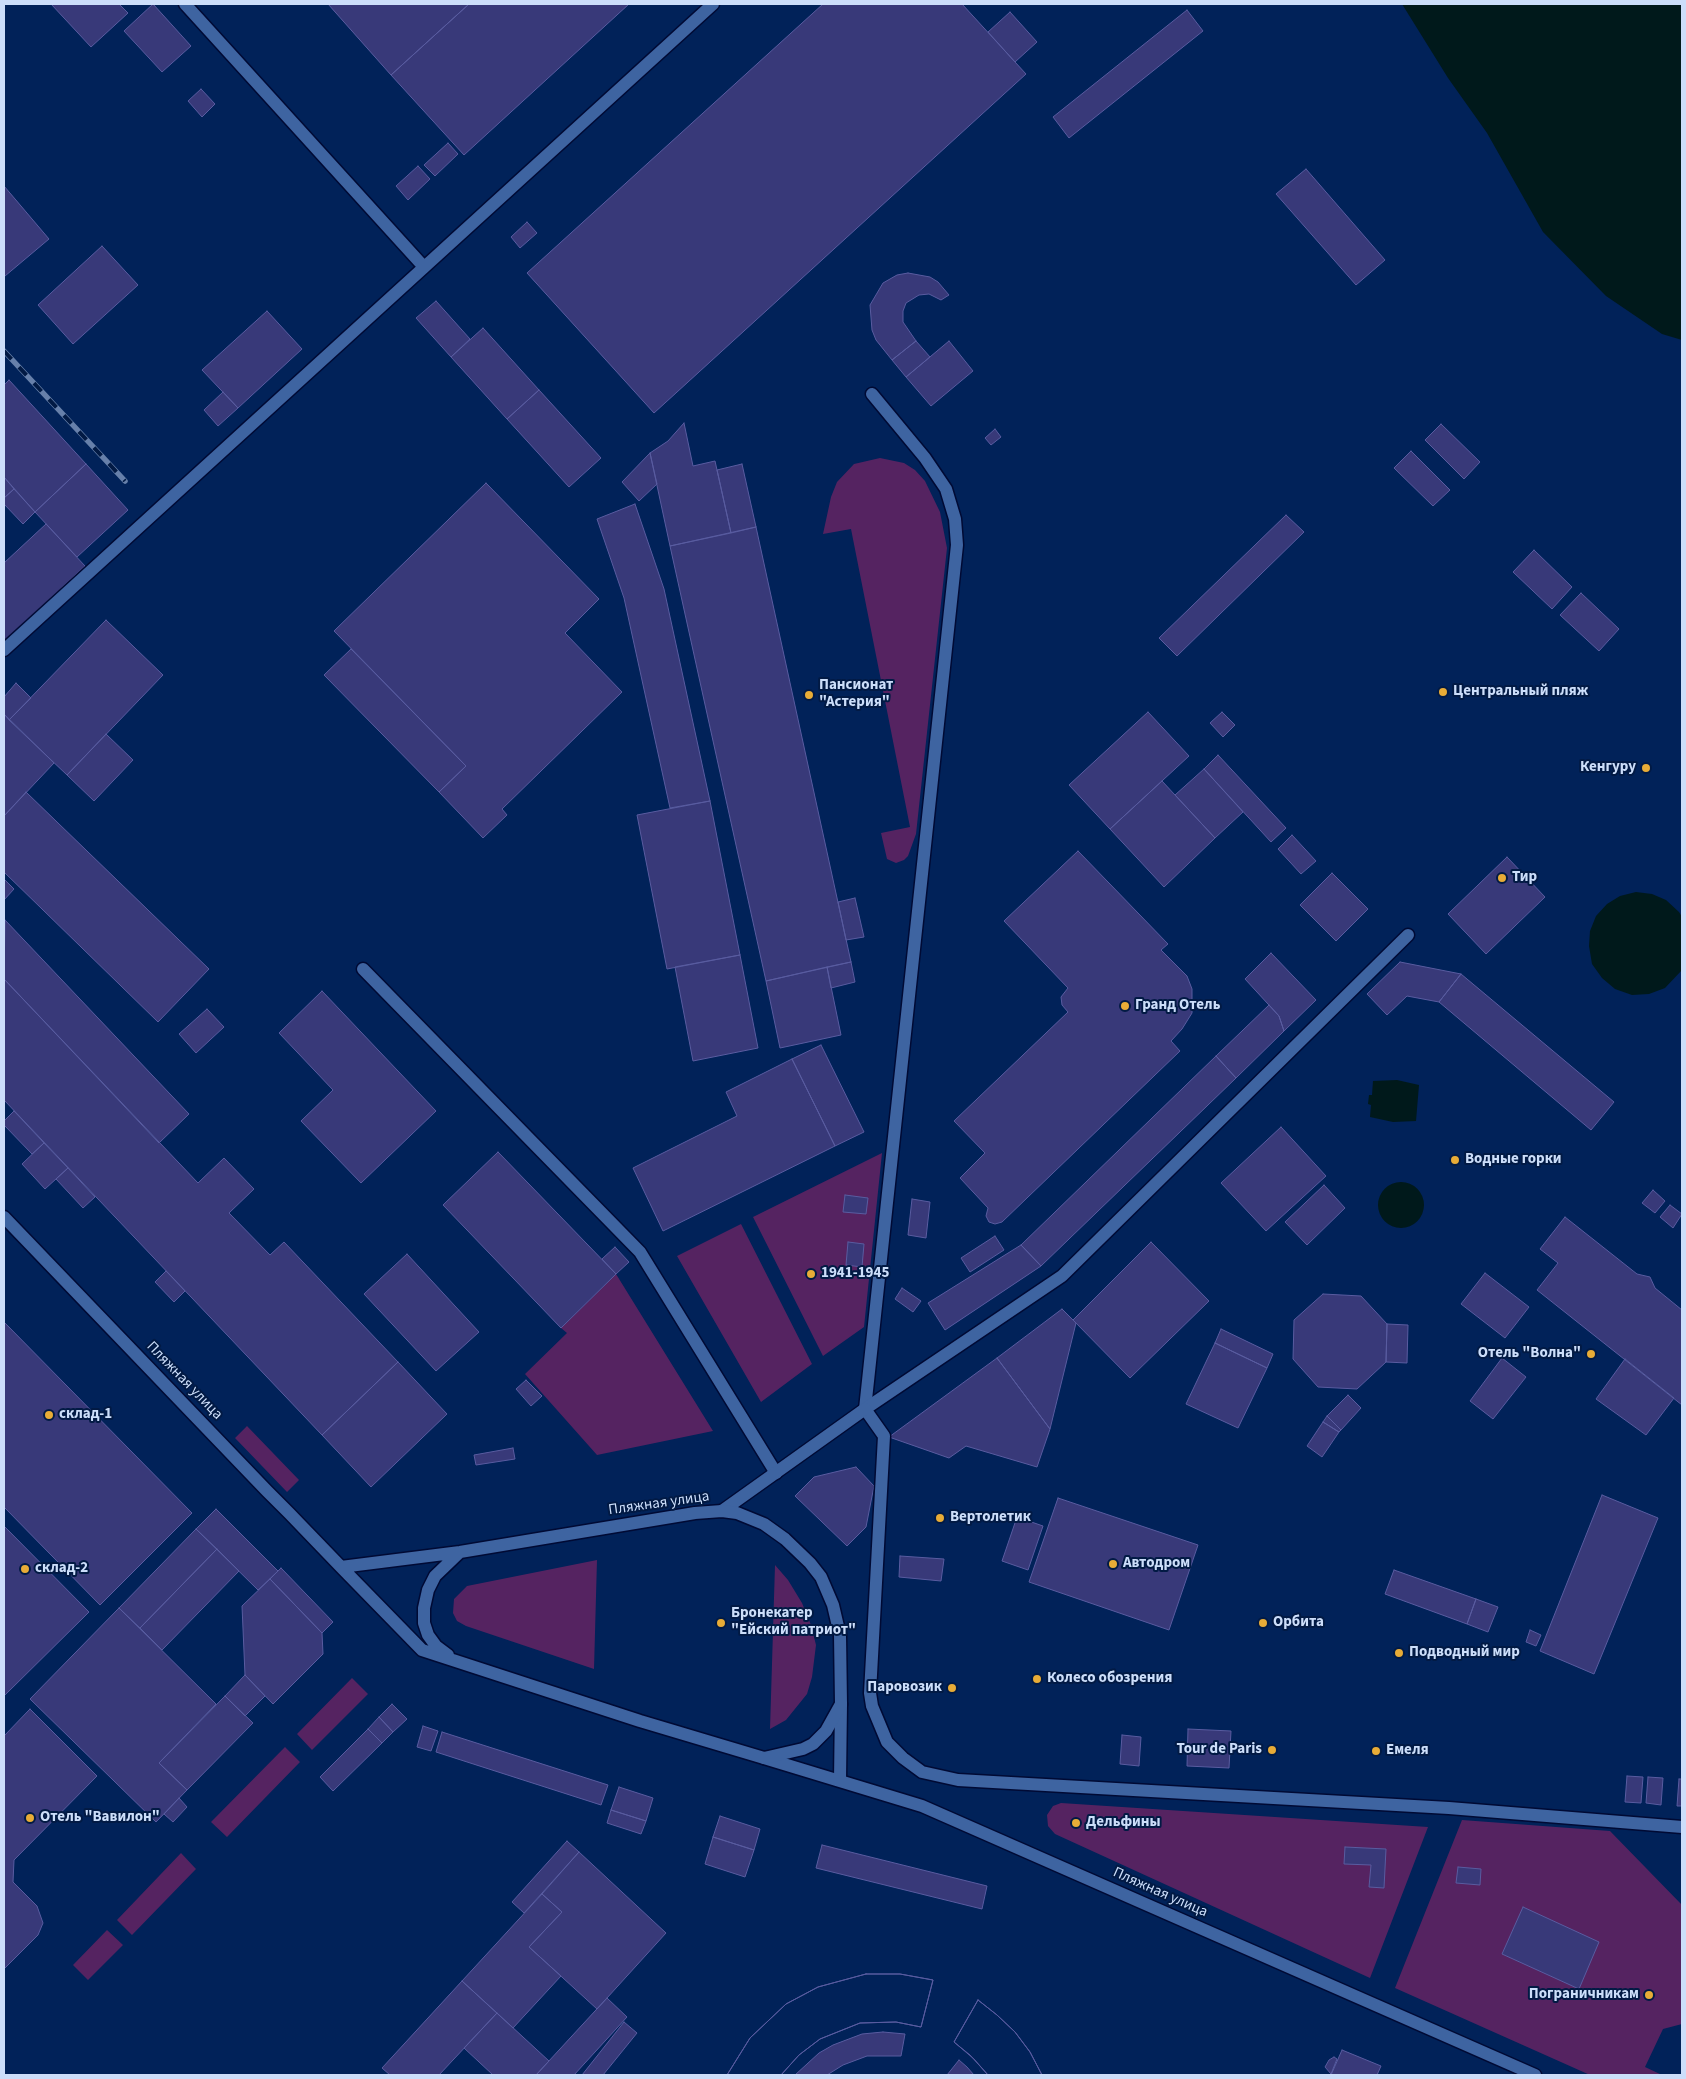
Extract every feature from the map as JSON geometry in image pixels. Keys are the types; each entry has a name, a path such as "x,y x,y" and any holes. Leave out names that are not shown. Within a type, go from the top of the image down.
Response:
{"street":[{"path":"185,4 424,267"},
{"path":"4,650 713,4"},
{"path":"872,394 925,458 946,489 955,519 958,545 865,1409 884,1436 870,1693 872,1706 888,1742 903,1758 922,1772 958,1780 1449,1808 1682,1827"},
{"path":"722,1511 865,1409 1062,1276 1408,935"},
{"path":"363,969 640,1252 776,1473"},
{"name":"Пляжная улица","path":"4,1217 422,1650 640,1721 922,1806 1535,2075"},
{"name":"Пляжная улица","path":"341,1567 460,1552 695,1512 722,1511 751,1518 764,1524 803,1555 821,1577 833,1604 840,1636 841,1704 826,1731 813,1744 803,1749 764,1758"},
{"path":"456,1661 436,1646 428,1635 424,1623 424,1608 428,1590 435,1576 460,1552"},
{"path":"840,1780 841,1704"}],"shaded area":[{"path":"1402,4 1682,4 1682,340 1662,334 1606,296 1543,232 1487,133 1448,78"},
{"path":"880,458 904,463 915,470 925,481 940,512 947,548 916,834 908,856 896,863 887,859 881,833 910,827 851,529 823,534 831,497 837,482 854,464"},
{"path":"1636,892 1652,894 1666,900 1682,917 1682,970 1665,988 1649,994 1632,995 1615,989 1602,978 1592,964 1589,946 1590,931 1596,916 1607,904 1620,896"},
{"path":"1397,1080 1419,1085 1416,1121 1393,1122 1370,1117 1371,1105 1368,1104 1369,1095 1372,1095 1373,1081"},
{"path":"882,1153 864,1327 823,1356 753,1217"},
{"path":"1401,1182 1414,1186 1420,1192 1424,1205 1420,1218 1414,1224 1401,1228 1388,1224 1382,1218 1378,1205 1382,1192 1388,1186"},
{"path":"741,1224 812,1364 761,1402 677,1256"},
{"path":"616,1274 713,1431 597,1455 525,1374 567,1333 561,1328"},
{"path":"247,1426 299,1480 287,1492 235,1438"},
{"path":"597,1560 594,1669 466,1626 457,1621 453,1613 454,1599 467,1586"},
{"path":"775,1565 788,1580 802,1603 811,1625 816,1645 812,1677 807,1694 786,1720 770,1729"},
{"path":"352,1678 368,1694 312,1750 297,1734"},
{"path":"285,1747 300,1762 227,1837 211,1822"},
{"path":"1061,1803 1428,1827 1370,1978 1055,1834 1048,1826 1047,1815 1053,1806"},
{"path":"1462,1820 1610,1831 1682,1905 1682,2024 1663,2029 1645,2067 1662,2075 1590,2075 1395,1988"},
{"path":"181,1853 196,1869 132,1935 117,1920"},
{"path":"107,1930 123,1945 88,1980 73,1965"}],"building":[{"path":"51,4 119,4 128,13 91,47"},
{"path":"153,4 191,46 162,72 124,31"},
{"path":"328,4 469,4 391,75"},
{"path":"469,4 629,4 464,155 391,75"},
{"path":"823,4 962,4 1026,74 654,413 527,273"},
{"path":"1187,10 1203,31 1069,138 1053,117"},
{"path":"1010,12 1037,42 1015,62 988,32"},
{"path":"201,89 215,104 202,117 188,101"},
{"path":"448,143 458,154 435,176 424,165"},
{"path":"418,166 430,179 408,200 396,186"},
{"path":"1306,169 1385,260 1356,285 1276,194"},
{"path":"4,186 49,239 5,276 4,275"},
{"path":"527,222 537,233 520,248 511,237"},
{"path":"102,246 138,285 73,344 38,305"},
{"path":"908,273 930,277 938,282 949,295 941,300 929,294 919,295 906,303 903,311 903,322 916,341 892,360 876,340 872,330 870,305 883,283 897,275"},
{"path":"436,301 470,339 451,357 416,318"},
{"path":"267,311 302,349 238,408 202,370"},
{"path":"483,328 539,390 507,419 451,357"},
{"path":"916,341 930,357 906,377 892,360"},
{"path":"949,341 973,371 931,406 906,377"},
{"path":"9,380 86,464 35,512 4,477 4,385"},
{"path":"539,390 601,458 569,487 507,419"},
{"path":"223,392 238,408 218,426 204,410"},
{"path":"684,423 693,466 715,461 731,533 670,546 650,453 668,441"},
{"path":"1441,424 1480,462 1464,479 1425,440"},
{"path":"995,429 1001,437 991,445 985,438"},
{"path":"1411,451 1450,490 1433,506 1394,468"},
{"path":"650,453 657,484 639,501 622,482"},
{"path":"86,464 128,510 77,557 35,512"},
{"path":"742,464 756,527 731,533 717,470"},
{"path":"4,477 14,489 4,498"},
{"path":"486,483 599,599 565,633 622,692 502,809 507,815 483,838 439,792 466,766 334,631"},
{"path":"14,489 35,512 23,524 4,504 4,498"},
{"path":"635,504 664,589 710,801 670,808 624,598 597,519"},
{"path":"1286,515 1304,532 1177,656 1159,638"},
{"path":"46,524 85,566 4,641 4,563"},
{"path":"756,527 851,962 766,981 670,546"},
{"path":"1534,550 1572,587 1552,609 1513,572"},
{"path":"1581,593 1619,629 1599,651 1560,615"},
{"path":"106,620 163,675 67,775 9,720"},
{"path":"351,649 466,766 439,792 324,675"},
{"path":"16,683 31,698 9,720 4,714 4,697"},
{"path":"1148,712 1189,756 1110,829 1069,785"},
{"path":"1222,712 1235,725 1223,737 1210,723"},
{"path":"4,714 54,763 4,816"},
{"path":"106,734 133,760 94,801 67,775"},
{"path":"1218,755 1286,828 1271,842 1204,769"},
{"path":"1204,769 1243,812 1215,838 1175,795"},
{"path":"1162,781 1215,838 1164,887 1110,829"},
{"path":"26,792 209,969 158,1022 4,872 4,816"},
{"path":"710,801 740,955 667,969 637,815"},
{"path":"1292,835 1316,861 1301,874 1278,849"},
{"path":"1078,851 1168,944 1161,950 1187,976 1192,989 1192,1013 1182,1029 1171,1041 1180,1051 1002,1222 995,1224 989,1222 986,1216 988,1208 960,1178 985,1153 954,1121 1068,1012 1062,1005 1061,997 1068,988 1004,921"},
{"path":"1507,857 1545,897 1486,954 1448,914"},
{"path":"1332,873 1368,909 1336,941 1300,905"},
{"path":"4,879 14,889 4,900"},
{"path":"855,898 864,937 846,940 838,902"},
{"path":"5,920 189,1114 159,1143 4,979"},
{"path":"1271,953 1316,1000 1284,1031 1279,1016 1245,979"},
{"path":"740,955 758,1048 693,1061 675,967"},
{"path":"851,962 855,982 831,988 827,967"},
{"path":"1400,962 1461,974 1439,1002 1407,996 1387,1015 1367,994"},
{"path":"827,967 841,1035 780,1048 766,981"},
{"path":"1461,974 1614,1102 1591,1130 1439,1002"},
{"path":"4,979 198,1183 224,1158 254,1189 229,1213 270,1255 284,1242 398,1362 322,1435 4,1100"},
{"path":"322,991 436,1111 361,1183 301,1121 333,1090 279,1033"},
{"path":"1269,1005 1279,1016 1284,1031 1236,1078 1216,1056"},
{"path":"207,1009 224,1027 196,1053 179,1034"},
{"path":"821,1045 864,1132 835,1146 792,1059"},
{"path":"1216,1056 1236,1078 1041,1266 1021,1245"},
{"path":"792,1059 835,1146 663,1231 633,1168 737,1116 726,1092"},
{"path":"14,1111 44,1143 32,1154 4,1125 4,1121"},
{"path":"1281,1127 1326,1176 1266,1231 1221,1183"},
{"path":"44,1143 68,1168 45,1189 22,1164"},
{"path":"498,1152 616,1274 561,1328 443,1205"},
{"path":"68,1168 95,1197 83,1208 56,1179"},
{"path":"1324,1185 1345,1208 1307,1245 1285,1222"},
{"path":"1653,1190 1665,1201 1655,1213 1642,1203"},
{"path":"845,1195 868,1198 866,1214 843,1212"},
{"path":"912,1199 930,1202 926,1238 908,1235"},
{"path":"1670,1205 1682,1214 1673,1228 1660,1217"},
{"path":"1565,1217 1637,1274 1650,1277 1655,1288 1682,1310 1682,1405 1537,1290 1558,1263 1540,1249"},
{"path":"995,1236 1004,1250 970,1272 961,1258"},
{"path":"848,1242 864,1244 862,1267 846,1265"},
{"path":"1151,1242 1209,1301 1130,1378 1073,1320"},
{"path":"1021,1245 1041,1266 945,1330 928,1303"},
{"path":"615,1247 629,1262 616,1274 602,1259"},
{"path":"407,1254 479,1332 436,1371 364,1294"},
{"path":"166,1271 185,1291 174,1302 155,1282"},
{"path":"1485,1273 1529,1307 1505,1338 1461,1304"},
{"path":"902,1288 921,1301 913,1312 895,1299"},
{"path":"1323,1294 1361,1296 1387,1324 1386,1362 1357,1389 1318,1387 1293,1359 1294,1320"},
{"path":"1062,1309 1076,1323 1050,1429 997,1358"},
{"name":"склад-1","path":"4,1322 192,1513 100,1605 4,1507"},
{"path":"1387,1324 1408,1325 1407,1363 1386,1362"},
{"path":"1221,1329 1273,1354 1267,1368 1215,1343"},
{"path":"1215,1343 1267,1368 1238,1428 1186,1404"},
{"path":"997,1358 1050,1429 1037,1467 966,1446 949,1458 889,1437"},
{"path":"1502,1358 1526,1377 1493,1419 1470,1401"},
{"path":"1625,1359 1674,1398 1646,1435 1596,1399"},
{"path":"398,1362 447,1414 371,1487 322,1435"},
{"path":"526,1380 542,1396 531,1406 516,1389"},
{"path":"1348,1395 1361,1408 1341,1430 1327,1416"},
{"path":"1327,1416 1341,1430 1339,1432 1323,1422"},
{"path":"1323,1422 1339,1432 1322,1457 1307,1446"},
{"path":"513,1448 515,1459 476,1465 474,1455"},
{"path":"856,1467 874,1486 866,1527 847,1546 795,1496 814,1477"},
{"path":"1602,1495 1658,1518 1594,1674 1540,1651"},
{"name":"Автодром","path":"1058,1498 1198,1545 1169,1630 1029,1582"},
{"path":"216,1509 278,1571 258,1590 196,1529"},
{"path":"1017,1517 1043,1526 1028,1570 1002,1561"},
{"name":"склад-2","path":"4,1526 89,1612 4,1696"},
{"path":"196,1529 217,1549 140,1628 119,1608"},
{"path":"217,1549 239,1571 162,1650 140,1628"},
{"path":"900,1556 944,1559 941,1581 899,1577"},
{"path":"281,1568 333,1622 322,1633 270,1579"},
{"path":"1394,1570 1476,1599 1467,1624 1385,1594"},
{"path":"270,1579 322,1633 323,1654 273,1704 245,1675 242,1606"},
{"path":"1476,1599 1498,1607 1488,1632 1467,1624"},
{"path":"119,1608 216,1704 159,1763 187,1790 156,1822 30,1699"},
{"path":"1530,1630 1541,1635 1536,1646 1526,1642"},
{"path":"245,1675 265,1696 245,1716 225,1696"},
{"path":"225,1696 253,1723 187,1790 159,1763"},
{"path":"392,1704 407,1719 393,1732 379,1717"},
{"name":"Отель \"Вавилон\"","path":"30,1709 97,1776 14,1860 13,1882 37,1906 43,1923 38,1935 4,1969 4,1736"},
{"path":"379,1717 393,1732 382,1743 368,1729"},
{"path":"423,1726 438,1731 431,1751 417,1747"},
{"path":"368,1729 382,1743 333,1791 320,1777"},
{"path":"1188,1729 1231,1731 1229,1768 1187,1766"},
{"path":"442,1732 608,1785 601,1805 436,1752"},
{"path":"1122,1735 1141,1737 1139,1766 1120,1764"},
{"path":"1627,1776 1643,1777 1641,1803 1625,1802"},
{"path":"1648,1777 1663,1778 1661,1805 1646,1803"},
{"path":"1679,1779 1682,1779 1682,1806 1677,1806"},
{"path":"619,1787 653,1798 646,1821 611,1810"},
{"path":"179,1798 187,1807 173,1822 164,1814"},
{"path":"611,1810 646,1821 641,1834 607,1823"},
{"path":"720,1816 760,1829 754,1850 713,1837"},
{"path":"713,1837 754,1850 745,1877 705,1864"},
{"path":"567,1841 579,1852 524,1913 512,1902"},
{"path":"822,1845 987,1886 982,1909 816,1868"},
{"path":"1345,1847 1386,1849 1384,1888 1369,1887 1371,1865 1344,1864"},
{"path":"579,1852 666,1933 597,2009 529,1947 562,1912 542,1894"},
{"path":"1458,1867 1481,1869 1480,1885 1456,1883"},
{"path":"542,1894 562,1912 529,1947 561,1976 513,2028 462,1981"},
{"path":"1523,1907 1599,1942 1579,1989 1502,1954"},
{"path":"866,1974 900,1974 933,1980 921,2027 896,2022 860,2023 820,2039 799,2055 781,2075 727,2075 750,2038 786,2004 818,1987"},
{"path":"866,1974 900,1974 933,1980 921,2027 896,2022 860,2023 820,2039 799,2055 781,2075 727,2075 750,2038 786,2004 818,1987"},
{"path":"462,1981 497,2013 439,2075 390,2075 382,2068"},
{"path":"607,1998 627,2017 574,2075 536,2075"},
{"path":"978,2000 1015,2032 1030,2052 1042,2075 988,2075 970,2055 954,2042"},
{"path":"978,2000 1015,2032 1030,2052 1042,2075 988,2075 974,2059 954,2042"},
{"path":"497,2013 549,2061 536,2075 493,2075 464,2048"},
{"path":"624,2022 637,2033 603,2075 582,2075"},
{"path":"883,2032 905,2034 901,2056 867,2056 843,2065 827,2075 795,2075 819,2053 833,2045 862,2034"},
{"path":"1342,2050 1381,2066 1377,2075 1331,2075"},
{"path":"1334,2057 1337,2059 1331,2074 1325,2067 1329,2060"},
{"path":"959,2060 967,2067 974,2075 947,2075"}],"railway":[{"path":"4,351 125,481"}],"place":[{"name":"Центральный пляж","path":"1443,692"},
{"name":"Пансионат \"Астерия\"","path":"809,695"},
{"name":"Кенгуру","path":"1646,768"},
{"name":"Тир","path":"1502,878"},
{"name":"Гранд Отель","path":"1125,1006"},
{"name":"Водные горки","path":"1455,1160"},
{"name":"1941-1945","path":"811,1274"},
{"name":"Отель \"Волна\"","path":"1591,1354"},
{"name":"склад-1","path":"49,1415"},
{"name":"Вертолетик","path":"940,1518"},
{"name":"Автодром","path":"1113,1564"},
{"name":"склад-2","path":"25,1569"},
{"name":"Бронекатер \"Ейский патриот\"","path":"721,1623"},
{"name":"Орбита","path":"1263,1623"},
{"name":"Подводный мир","path":"1399,1653"},
{"name":"Колесо обозрения","path":"1037,1679"},
{"name":"Паровозик","path":"952,1688"},
{"name":"Tour de Paris","path":"1272,1750"},
{"name":"Емеля","path":"1376,1751"},
{"name":"Отель \"Вавилон\"","path":"30,1818"},
{"name":"Дельфины","path":"1076,1823"},
{"name":"Пограничникам","path":"1649,1995"}]}
